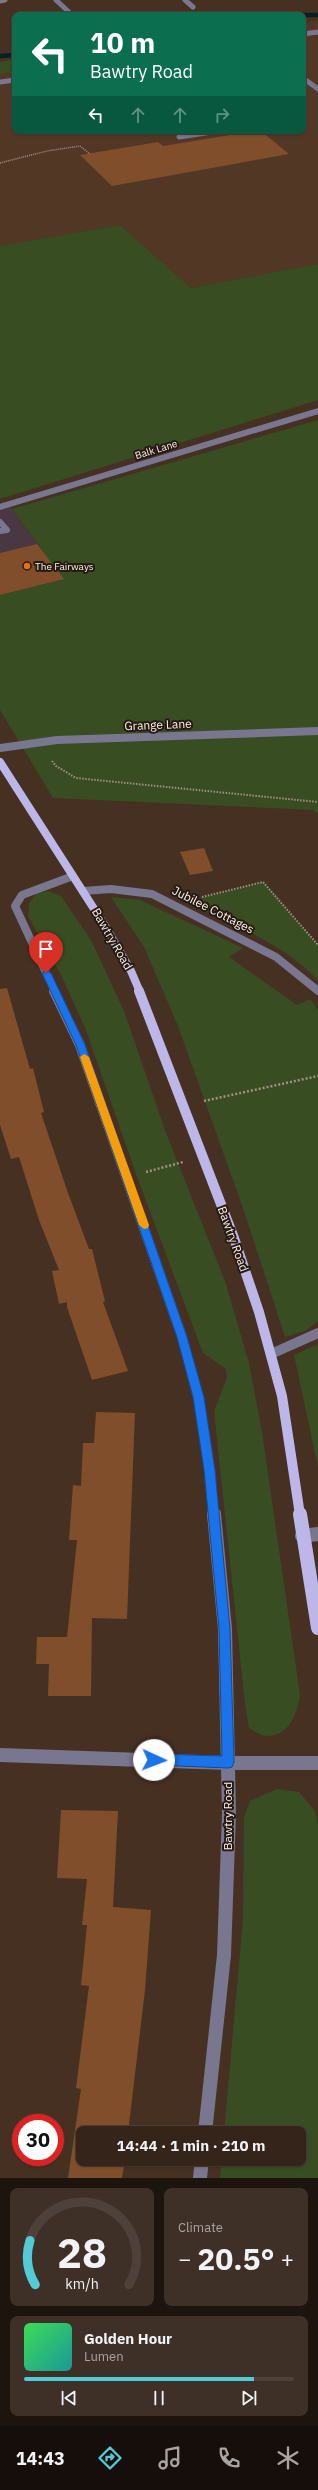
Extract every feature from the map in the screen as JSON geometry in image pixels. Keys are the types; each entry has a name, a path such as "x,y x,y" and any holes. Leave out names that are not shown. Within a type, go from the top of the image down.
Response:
{"main road":[{"name":"Bawtry Road","path":"0,762 83,891 131,971 184,1105 244,1268 271,1354 282,1396 302,1536 318,1628"}],"street":[{"path":"0,1 5,0"},
{"path":"56,0 69,12"},
{"path":"185,0 193,6"},
{"path":"306,34 318,32"},
{"path":"0,82 12,80"},
{"path":"306,80 318,89"},
{"path":"179,137 199,134"},
{"name":"Balk Lane","path":"0,507 318,411"},
{"path":"0,522 6,530 0,531"},
{"name":"Grange Lane","path":"0,748 38,741 318,731"},
{"name":"Bawtry Road","path":"73,876 22,895 15,906 21,922 80,1045 182,1337 198,1397 210,1470 224,1614 229,1814 224,1955 207,2126"},
{"name":"Jubilee Cottages","path":"83,891 110,889 152,894 276,957 318,991"},
{"path":"271,1354 318,1333"},
{"path":"302,1536 318,1534"},
{"path":"0,1755 228,1762 318,1762"},
{"path":"200,2178 201,2166"}],"path":[{"path":"0,163 47,151 80,146 90,154"},
{"path":"38,741 56,766 76,778 318,802"},
{"path":"173,904 263,882 318,945"},
{"path":"184,1105 318,1076"},
{"path":"127,1178 203,1157"}],"shaded area":[{"path":"318,20 318,264 191,288 120,225 0,246 0,74 12,72 12,134 306,134 306,22"},
{"name":"The Fairways","path":"9,504 64,579 0,595 0,507"}],"green space":[{"path":"12,60 12,72 0,74 0,62"},
{"path":"120,225 191,288 318,264 318,400 0,499 0,246"},
{"path":"318,420 318,814 314,810 53,798 0,710 0,595 63,579 12,509"},
{"path":"263,882 318,945 318,981 291,957 274,946 255,935 184,902"},
{"path":"48,891 61,896 91,940 124,1011 166,1133 225,1281 249,1363 262,1432 300,1695 297,1709 291,1722 287,1728 275,1735 262,1735 249,1728 245,1704 214,1411 227,1378 226,1369 203,1353 136,1174 86,1030 61,975 28,916 29,903 37,893"},
{"path":"111,897 140,900 243,948 229,957 297,1005 310,999 318,1010 318,1321 305,1331 285,1337 244,1211 178,1026 144,947"},
{"path":"318,1344 318,1467 294,1355"},
{"path":"277,1789 299,1792 315,1811 318,1825 318,2178 220,2178 221,2166 306,2166 306,2126 225,2126 243,1919 244,1817 250,1801"}],"building":[{"path":"236,134 265,134 289,154 112,186 80,155 158,142 163,146"},
{"name":"The Fairways","path":"37,544 64,579 0,595 0,553"},
{"path":"204,848 213,871 190,875 180,852"},
{"path":"7,988 30,1069 33,1068 44,1112 41,1113 89,1249 92,1249 105,1301 103,1302 128,1371 92,1380 67,1307 67,1302 59,1304 52,1271 59,1270 39,1220 19,1157 11,1159 0,1125 0,989"},
{"path":"96,1412 135,1413 127,1619 92,1618 91,1696 48,1696 49,1664 36,1664 37,1637 67,1637 77,1540 69,1540 73,1485 81,1486 83,1443 94,1443"},
{"path":"61,1810 118,1811 113,1907 151,1910 145,1990 129,2126 76,2126 76,2166 124,2166 122,2178 68,2178 81,2089 76,2088 89,1986 81,1985 87,1925 82,1925 87,1879 57,1878"}],"waterway":[{"path":"306,15 318,15"},
{"path":"0,56 12,55"}],"slow traffic":[{"path":"84,1057 99,1103 144,1225"}],"place":[{"name":"The Fairways","path":"27,566"}],"route":[{"path":"46,973 53,985 80,1045 99,1103 148,1236 182,1337 198,1397 210,1470 225,1629 228,1762 154,1760"}]}
